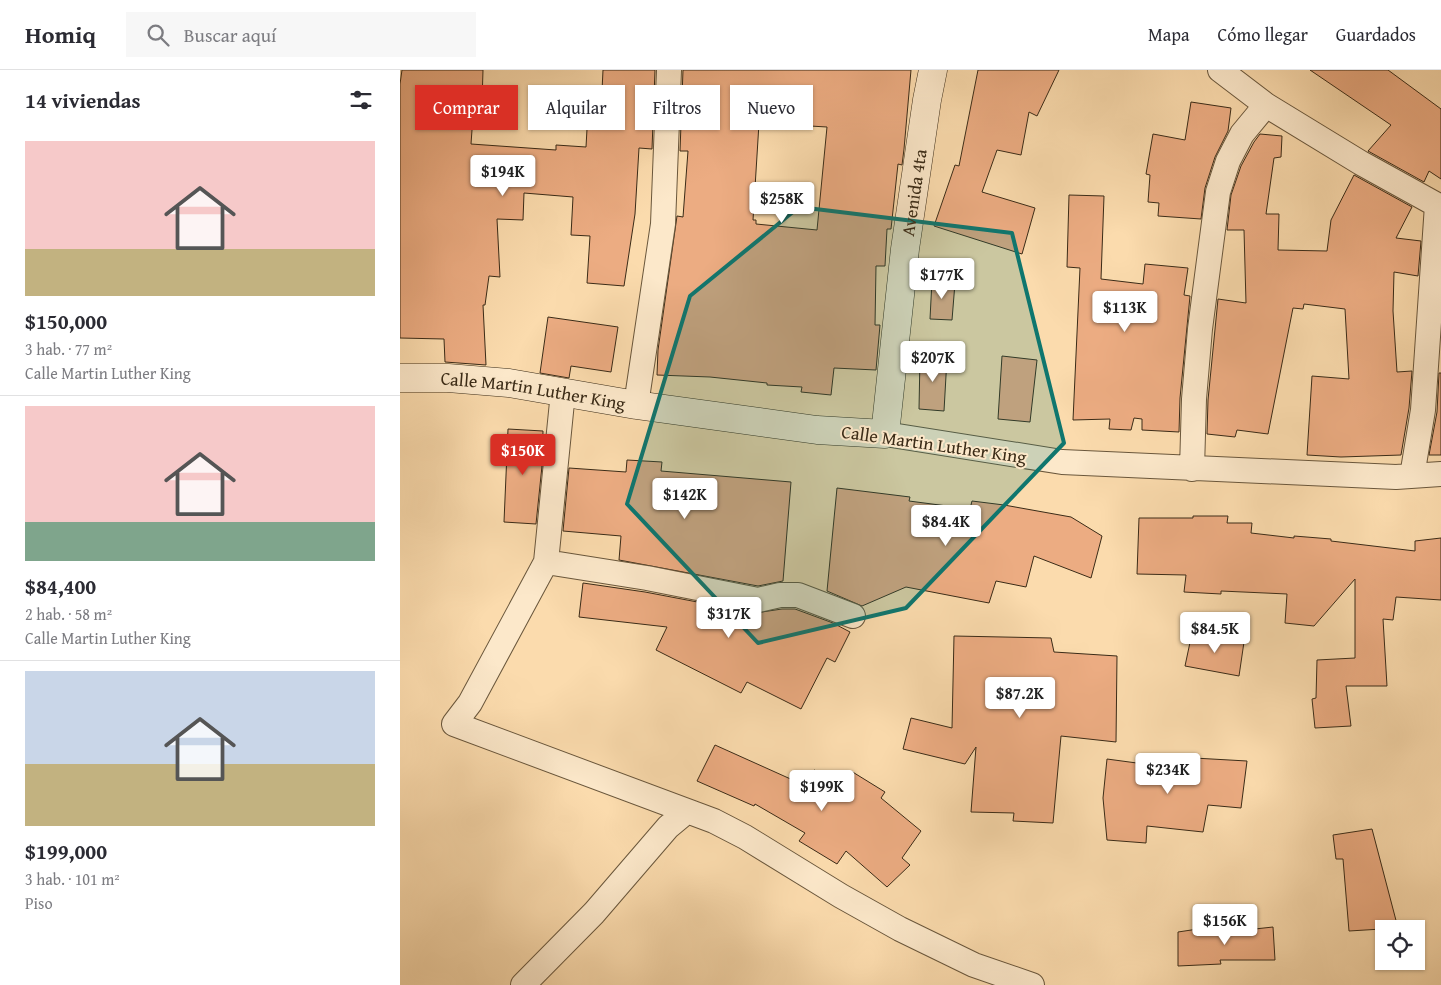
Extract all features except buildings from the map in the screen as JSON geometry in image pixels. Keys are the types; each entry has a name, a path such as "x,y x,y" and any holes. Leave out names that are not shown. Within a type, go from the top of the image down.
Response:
{"street":[{"path":"636,405 663,224 668,70"},
{"name":"Avenida 4ta","path":"885,434 905,249 933,70"},
{"path":"1220,70 1266,105 1437,205 1423,410 1412,476"},
{"path":"1192,469 1194,399 1200,329 1218,192 1228,161 1242,134 1266,105"},
{"name":"Calle Martin Luther King","path":"400,378 448,378 509,383 636,405 817,430 885,434 1062,462 1396,477 1441,474"},
{"path":"563,392 546,562 470,703 454,724 714,821 745,837 841,896 900,929 974,965 1032,985"},
{"path":"546,562 647,578 758,600 780,595 798,594 853,616"},
{"path":"523,985 594,913 668,827 686,812"}],"highlighted area":[{"path":"799,207 1012,233 1064,443 906,608 758,643 627,504 690,296"}]}
